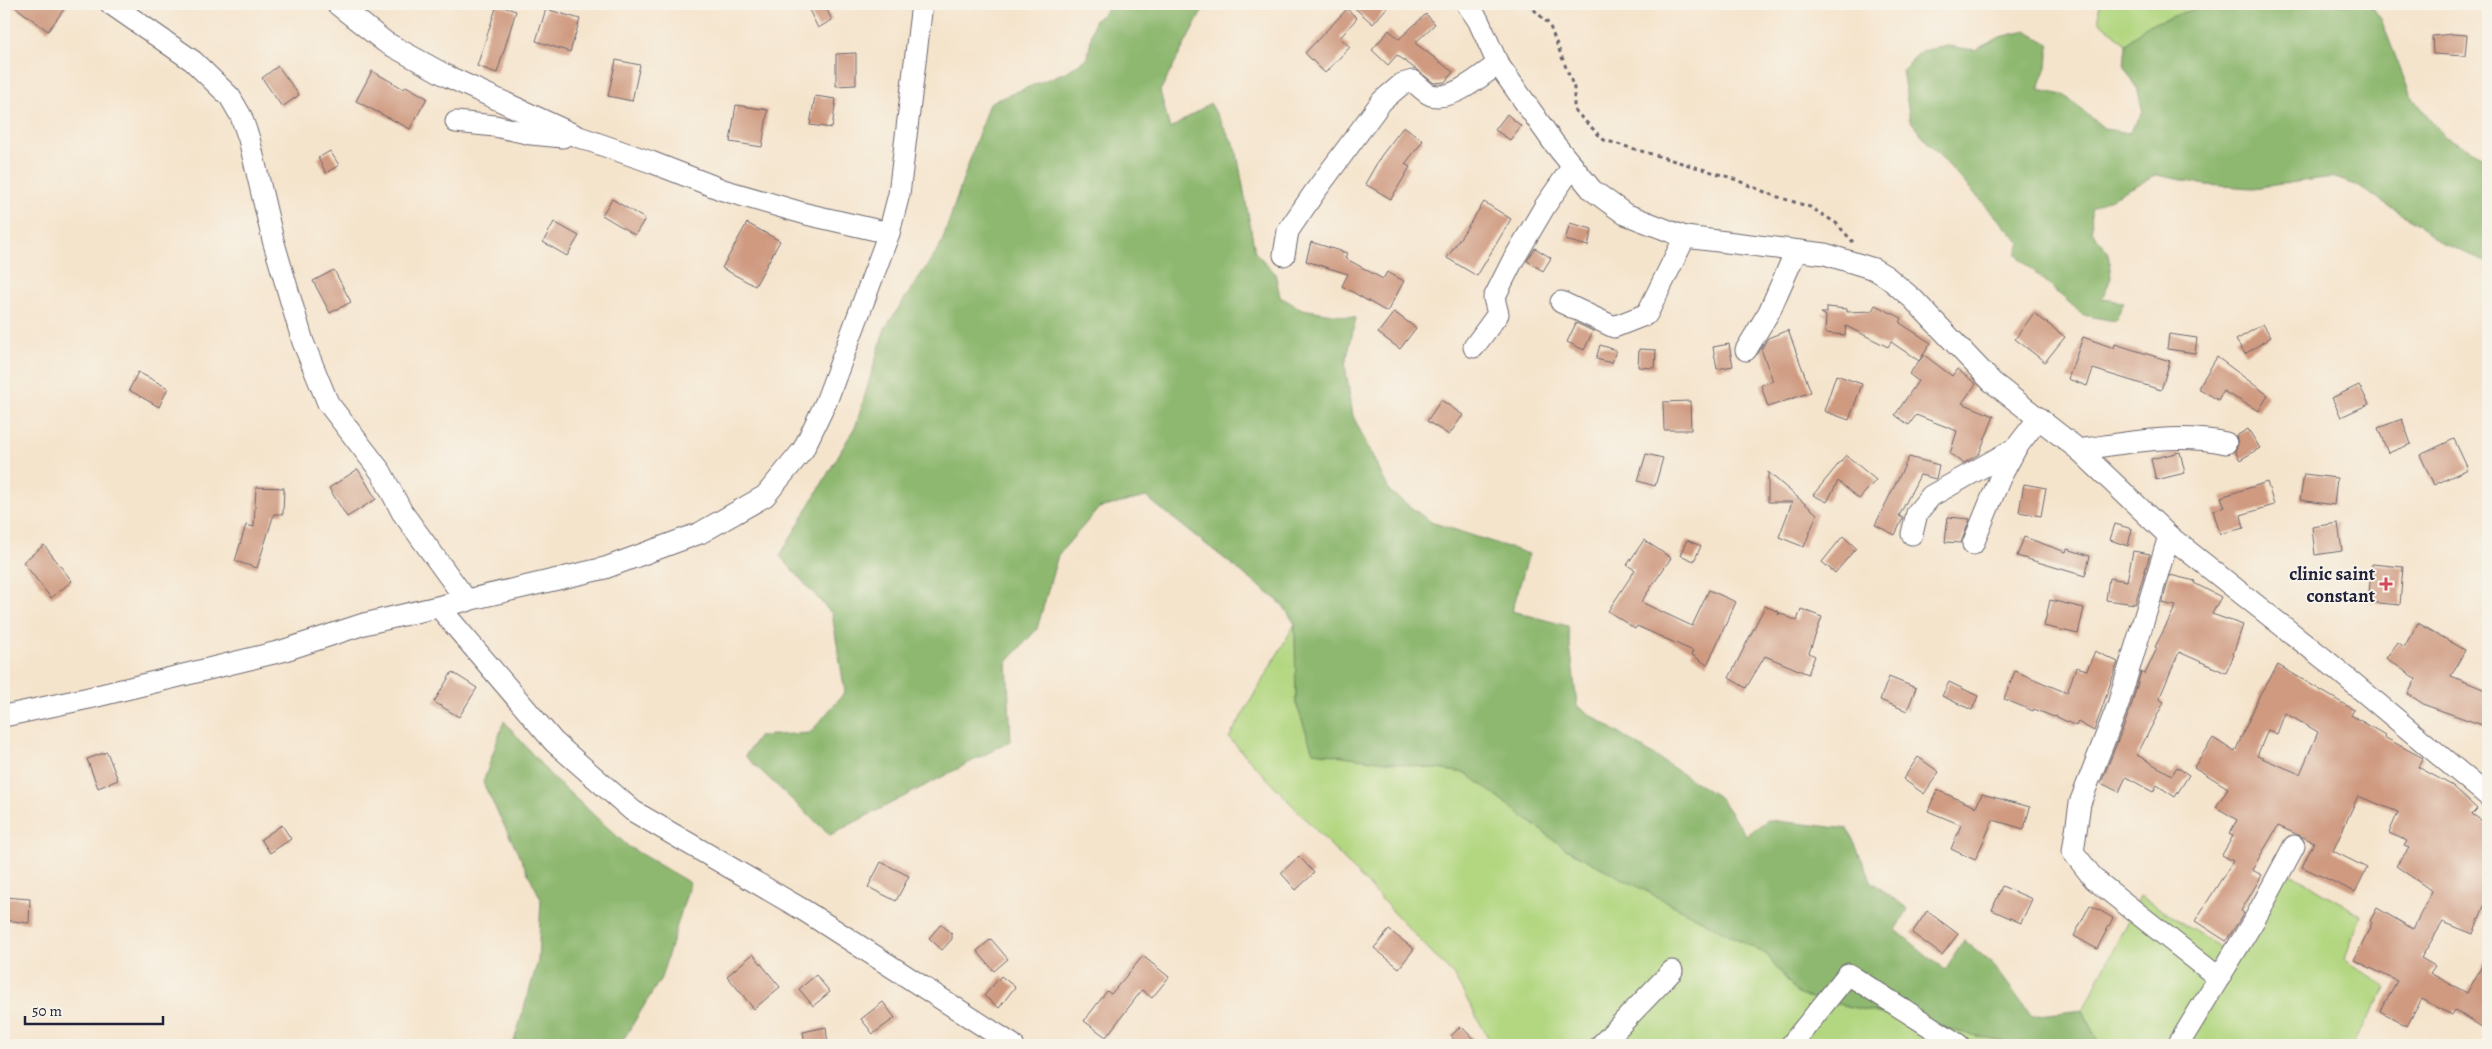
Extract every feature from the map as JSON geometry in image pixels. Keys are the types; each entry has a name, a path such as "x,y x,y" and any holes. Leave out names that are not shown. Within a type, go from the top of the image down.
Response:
{"street":[{"path":"112,4 193,61 230,97 241,116 249,140 273,240 304,342 328,403 381,472 402,512 467,601"},
{"path":"337,4 385,42 449,76 579,137 723,190 806,214 889,233"},
{"path":"4,716 89,698 282,651 364,624 605,568 700,533 765,496 803,450 826,402 889,233 899,194 922,4"},
{"path":"1473,9 1498,64 1592,190 1625,214 1686,237 1825,254 1874,269 1887,277 1913,299 1992,382 2079,450 2169,536 2328,662 2488,796"},
{"path":"1284,255 1288,231 1382,101 1402,84 1413,81 1430,95 1444,96 1458,90 1498,64"},
{"path":"456,122 495,126 531,134 579,137"},
{"path":"1474,348 1498,314 1494,298 1512,262 1545,206 1573,166"},
{"path":"1562,302 1614,327 1647,314 1686,237"},
{"path":"1746,350 1769,312 1796,251"},
{"path":"1973,544 2000,478 2016,448 2039,418"},
{"path":"2079,450 2129,442 2198,437 2226,443"},
{"path":"1912,534 1918,513 1931,496 2016,448"},
{"path":"2169,536 2118,705 2080,803 2073,852 2094,879 2219,978"},
{"path":"439,607 554,742 633,811 805,911 1013,1045"},
{"path":"2178,1045 2219,978 2294,846"},
{"path":"1601,1045 1672,971"},
{"path":"1791,1045 1848,974 1959,1045"}],"path":[{"path":"1528,4 1549,24 1574,88 1574,110 1604,140 1729,177 1772,195 1810,207 1836,223 1855,244"}],"green space":[{"path":"1114,4 1206,4 1160,91 1170,129 1210,103 1236,148 1255,252 1275,273 1280,297 1302,309 1356,318 1345,365 1353,416 1390,492 1431,522 1529,554 1512,611 1568,626 1577,706 1720,798 1746,835 1768,820 1848,829 1872,882 1908,909 1896,930 1945,970 1964,940 1994,965 2031,1016 2083,1010 2099,1045 2016,1045 1799,995 1766,954 1566,849 1466,773 1313,752 1296,703 1295,624 1282,604 1146,497 1099,508 1058,555 1037,629 1007,662 1011,741 830,835 745,756 759,736 810,733 845,692 832,614 780,556 856,425 885,328 941,245 989,103 1068,71 1088,57 1094,21"},
{"path":"2099,4 2208,4 2146,26 2126,44 2099,21"},
{"path":"2208,4 2370,4 2381,19 2410,94 2444,136 2488,159 2488,262 2436,241 2418,224 2356,185 2332,177 2253,188 2206,185 2157,175 2091,208 2092,231 2108,252 2111,278 2102,299 2124,302 2115,321 2083,315 2016,255 2020,243 1929,144 1910,120 1902,70 1921,51 1948,46 1975,50 2000,37 2026,31 2049,44 2047,67 2038,90 2064,95 2105,129 2129,133 2143,112 2137,87 2124,67 2126,44 2146,26"},
{"path":"1295,624 1296,703 1313,751 1466,773 1566,849 1766,954 1799,995 2016,1045 1486,1045 1490,1041 1454,976 1229,738"},
{"path":"504,721 551,776 629,847 690,883 661,978 620,1045 513,1045 538,961 541,899 483,783"},
{"path":"2287,871 2361,915 2345,959 2386,988 2352,1045 2099,1045 2083,1010 2140,896 2238,959"}],"building":[{"path":"11,4 68,4 48,31"},
{"path":"824,4 832,20 818,28 808,8"},
{"path":"1350,4 1390,4 1373,24"},
{"path":"497,5 516,11 497,73 477,66"},
{"path":"546,9 580,19 570,52 536,41"},
{"path":"1347,9 1357,18 1340,38 1350,47 1325,73 1305,53"},
{"path":"1426,14 1435,24 1415,43 1453,72 1445,82 1434,83 1397,55 1388,65 1372,50 1389,30 1399,39"},
{"path":"2467,35 2465,56 2433,54 2432,36"},
{"path":"856,53 856,85 836,86 836,54"},
{"path":"616,60 640,65 632,101 608,96"},
{"path":"278,66 299,95 282,107 262,78"},
{"path":"372,71 404,89 406,86 427,98 410,129 356,101"},
{"path":"815,96 836,99 832,128 810,125"},
{"path":"736,105 768,110 762,147 730,142"},
{"path":"1507,114 1521,126 1510,140 1495,130"},
{"path":"1404,126 1423,141 1405,164 1410,167 1391,199 1365,184 1381,156"},
{"path":"330,151 339,165 326,173 318,158"},
{"path":"612,199 645,219 635,235 602,215"},
{"path":"1484,202 1511,219 1477,276 1447,258"},
{"path":"554,222 579,236 567,256 543,242"},
{"path":"747,223 780,241 755,286 722,268"},
{"path":"1570,223 1592,229 1588,246 1565,240"},
{"path":"1311,242 1347,253 1345,258 1383,279 1387,272 1404,281 1387,312 1342,286 1348,274 1306,261"},
{"path":"1535,248 1551,258 1543,271 1527,261"},
{"path":"334,270 351,302 330,313 313,281"},
{"path":"1875,305 1902,318 1900,323 1931,343 1919,361 1891,342 1888,347 1846,326 1845,335 1825,333 1826,316 1821,313 1827,313 1827,307 1847,309 1847,312 1872,311"},
{"path":"1394,312 1416,328 1400,349 1378,333"},
{"path":"2034,313 2065,337 2045,362 2015,339"},
{"path":"1576,323 1593,331 1584,350 1567,342"},
{"path":"2263,324 2271,337 2245,354 2236,340"},
{"path":"1788,330 1811,392 1768,407 1761,385 1773,381 1761,349 1768,338"},
{"path":"2169,334 2197,338 2195,353 2167,349"},
{"path":"2083,337 2114,348 2115,344 2170,361 2161,390 2093,369 2087,386 2068,379"},
{"path":"1729,344 1733,366 1717,369 1713,347"},
{"path":"1600,345 1616,350 1612,363 1596,359"},
{"path":"1639,349 1656,350 1655,368 1638,367"},
{"path":"1924,355 1952,376 1957,369 1976,384 1962,403 1994,416 1979,454 1964,463 1950,454 1957,431 1916,415 1909,425 1895,415 1918,381 1909,374"},
{"path":"2217,357 2268,395 2259,411 2223,391 2218,400 2198,388"},
{"path":"138,372 168,388 159,407 129,390"},
{"path":"1836,375 1862,384 1849,420 1824,411"},
{"path":"2359,385 2369,404 2341,417 2332,398"},
{"path":"1441,400 1463,415 1449,435 1427,421"},
{"path":"1690,401 1691,430 1664,430 1663,402"},
{"path":"2402,419 2411,444 2388,453 2378,428"},
{"path":"2248,429 2260,448 2240,460 2235,451 2238,444 2236,436"},
{"path":"2454,439 2468,469 2434,485 2420,455"},
{"path":"2180,452 2185,473 2156,480 2151,459"},
{"path":"1646,454 1663,458 1655,486 1638,481"},
{"path":"1846,455 1876,480 1859,499 1838,481 1827,502 1813,495"},
{"path":"1909,457 1939,465 1936,479 1920,475 1899,516 1903,518 1895,535 1875,525"},
{"path":"358,469 376,499 347,517 329,488"},
{"path":"1768,472 1817,514 1804,547 1779,537 1792,502 1768,502"},
{"path":"2304,474 2337,478 2334,505 2300,500"},
{"path":"2267,482 2274,505 2241,515 2244,528 2220,534 2213,510 2225,507 2221,497"},
{"path":"2024,484 2046,488 2041,516 2019,512"},
{"path":"256,487 284,488 283,514 274,514 257,568 235,561 246,525 254,527"},
{"path":"1948,517 1970,519 1961,543 1945,542"},
{"path":"2338,523 2342,551 2315,555 2312,527"},
{"path":"2115,524 2132,529 2128,546 2110,540"},
{"path":"1843,536 1856,548 1835,573 1822,562"},
{"path":"2024,537 2066,552 2067,549 2090,556 2085,576 2017,556"},
{"path":"1644,540 1671,558 1641,602 1692,626 1709,590 1736,602 1707,665 1691,654 1693,651 1637,626 1635,629 1608,611 1635,570 1627,565"},
{"path":"1687,540 1701,546 1694,561 1680,555"},
{"path":"44,545 72,581 51,598 23,562"},
{"path":"2133,551 2150,554 2135,604 2106,600 2109,578 2127,581"},
{"name":"clinic saint constant","path":"2372,564 2403,567 2400,605 2368,602"},
{"path":"2170,575 2195,581 2194,583 2221,597 2212,614 2243,625 2234,655 2226,673 2179,652 2159,699 2164,702 2137,755 2172,775 2177,767 2189,775 2175,797 2157,785 2153,792 2126,777 2119,792 2101,783 2130,710 2141,672 2145,674 2157,648 2155,647 2176,606 2162,603"},
{"path":"2050,600 2084,608 2078,634 2044,626"},
{"path":"1765,606 1779,612 1778,615 1780,613 1797,621 1801,609 1822,617 1809,653 1815,656 1808,674 1765,656 1746,688 1729,678"},
{"path":"2418,623 2465,650 2451,676 2488,691 2488,727 2425,705 2408,694 2416,679 2386,658 2398,642 2404,647"},
{"path":"2095,651 2118,662 2094,731 2078,722 2076,726 2055,716 2034,709 2033,711 2004,699 2015,671 2067,693 2076,667 2087,670"},
{"path":"2278,665 2354,710 2351,715 2385,735 2384,737 2423,758 2418,767 2453,786 2477,809 2472,814 2488,825 2488,896 2473,934 2443,922 2421,958 2435,966 2430,973 2467,993 2488,955 2488,1031 2455,1010 2452,1015 2422,999 2407,1026 2380,1011 2397,981 2354,960 2372,923 2370,921 2377,908 2413,929 2432,891 2396,866 2409,848 2404,846 2407,841 2389,833 2398,812 2358,796 2333,851 2367,868 2355,892 2302,867 2314,842 2278,826 2252,870 2262,875 2241,911 2244,913 2226,941 2195,921 2233,861 2222,855 2233,836 2229,834 2237,820 2216,807 2228,788 2194,767 2213,738 2235,752 2260,694","holes":["2285,713 2318,732 2300,774 2257,756 2268,730 2277,734"]},
{"path":"452,672 477,688 459,717 434,702"},
{"path":"1889,677 1916,688 1907,711 1880,700"},
{"path":"1949,682 1978,696 1972,710 1942,696"},
{"path":"107,752 118,780 98,788 87,759"},
{"path":"1918,757 1939,772 1924,794 1903,779"},
{"path":"1937,790 1976,807 1982,794 2030,807 2024,829 1993,820 1975,860 1951,849 1961,825 1928,811"},
{"path":"282,825 291,839 270,853 261,839"},
{"path":"1299,856 1314,873 1296,890 1281,873"},
{"path":"881,862 909,876 896,901 868,887"},
{"path":"2002,886 2032,899 2021,923 1992,910"},
{"path":"4,897 30,899 29,923 4,920"},
{"path":"2090,905 2113,918 2097,949 2074,936"},
{"path":"1927,911 1958,934 1942,955 1912,933"},
{"path":"941,924 952,934 952,939 942,950 929,938"},
{"path":"1389,930 1414,949 1399,968 1374,948"},
{"path":"991,939 1008,959 994,971 977,951"},
{"path":"753,954 780,987 754,1009 727,976"},
{"path":"1143,956 1169,977 1152,998 1142,990 1106,1037 1084,1021 1107,991 1111,994"},
{"path":"816,975 830,992 813,1006 799,989"},
{"path":"1001,976 1015,987 999,1008 984,996"},
{"path":"883,1002 895,1018 873,1034 861,1019"},
{"path":"1461,1026 1479,1045 1459,1045 1451,1036"},
{"path":"826,1027 828,1045 805,1045 803,1032"}],"place":[{"name":"clinic saint constant","path":"2386,584"}]}
